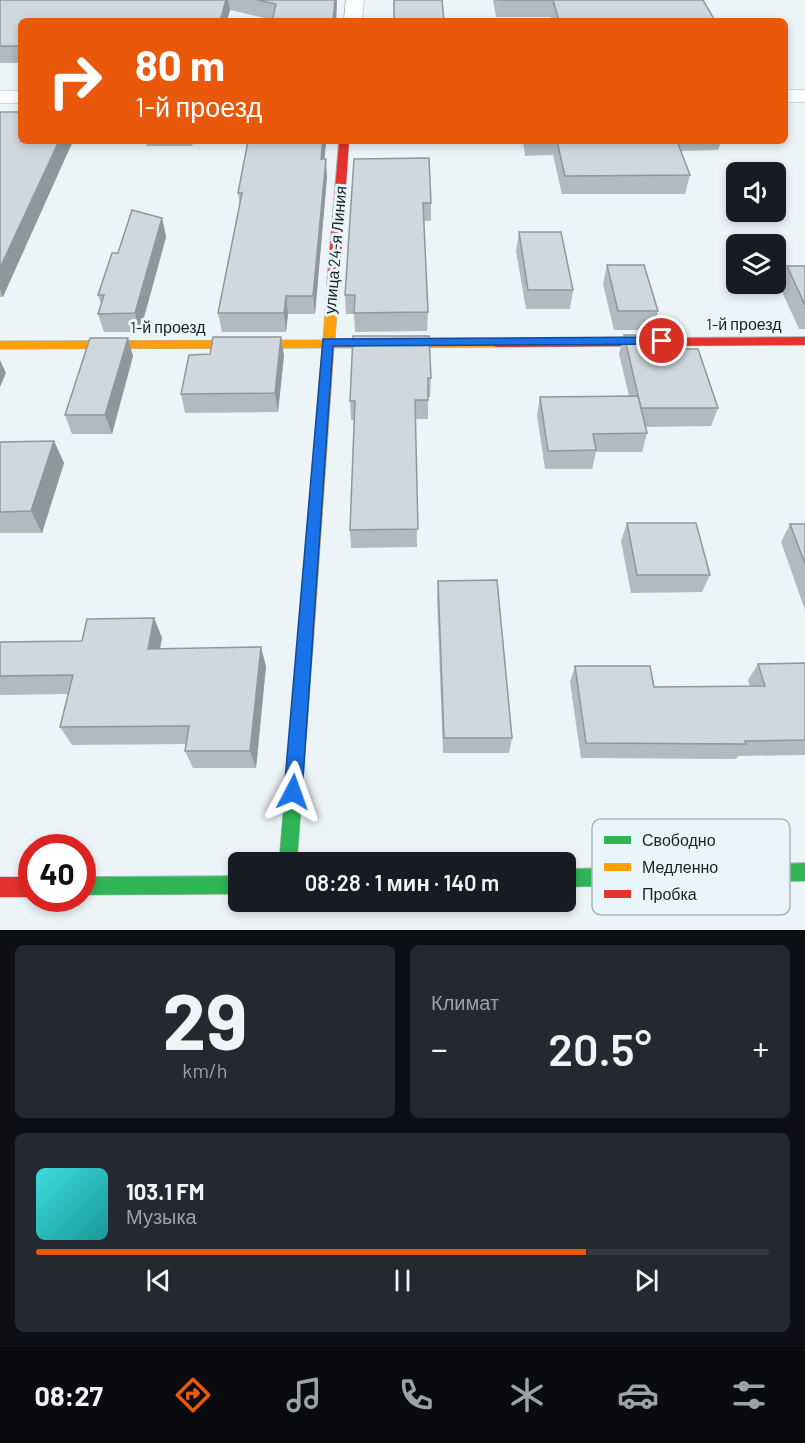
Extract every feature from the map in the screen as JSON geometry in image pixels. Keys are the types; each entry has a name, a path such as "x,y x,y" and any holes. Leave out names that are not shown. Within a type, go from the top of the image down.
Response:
{"street":[{"path":"353,18 355,0"},
{"path":"788,96 805,96"},
{"path":"0,97 18,97"},
{"name":"улица 24-я Линия","path":"289,852 344,144"},
{"name":"1-й проезд","path":"0,345 805,341"},
{"path":"790,872 805,872"},
{"path":"576,878 592,877"},
{"path":"96,886 228,885"},
{"path":"0,887 18,886"}],"building":[{"path":"0,0 226,0 221,18 18,18 18,46 0,46"},
{"path":"257,0 335,0 333,18 273,18 276,4"},
{"path":"394,0 442,0 444,18 394,18"},
{"path":"553,0 703,0 713,18 558,18"},
{"path":"0,112 18,112 18,144 58,144 0,268"},
{"path":"247,144 323,144 321,159 326,159 313,296 286,296 284,313 218,313 242,193 238,193"},
{"path":"558,144 678,144 690,175 565,176"},
{"path":"429,158 431,203 423,203 428,312 354,313 355,295 345,295 354,159"},
{"path":"132,210 162,218 135,313 98,314 104,295 98,295 112,253 118,253"},
{"path":"519,232 561,232 573,290 528,290"},
{"path":"607,265 644,265 658,311 618,311"},
{"path":"787,266 805,266 805,305"},
{"path":"624,335 665,335 669,349 698,349 718,408 641,408"},
{"path":"353,336 429,336 431,378 428,378 428,400 415,400 418,529 350,530 355,401 350,401"},
{"path":"213,337 281,337 275,393 181,394 189,355 210,354"},
{"path":"90,338 128,338 105,415 65,415"},
{"path":"638,396 647,433 593,434 596,450 548,451 540,397"},
{"path":"54,441 31,511 0,512 0,442"},
{"path":"627,523 696,523 710,575 637,575"},
{"path":"790,524 805,524 805,564"},
{"path":"497,580 512,738 444,738 438,581"},
{"path":"154,618 148,649 261,647 250,751 185,751 189,726 60,727 73,675 0,676 0,642 82,641 87,619"},
{"path":"805,663 805,740 745,741 746,744 586,743 575,666 650,666 654,687 765,686 758,664"}],"traffic: fast":[{"path":"289,852 306,633"},
{"path":"790,872 805,872"},
{"path":"576,878 592,877"},
{"path":"96,886 228,885"}],"traffic: slow":[{"path":"306,633 333,284"},
{"path":"0,345 496,343"}],"traffic: jam":[{"path":"333,284 344,144"},
{"path":"496,343 805,341"},
{"path":"0,887 18,887"}],"route":[{"path":"293,792 327,342 662,341"}]}
